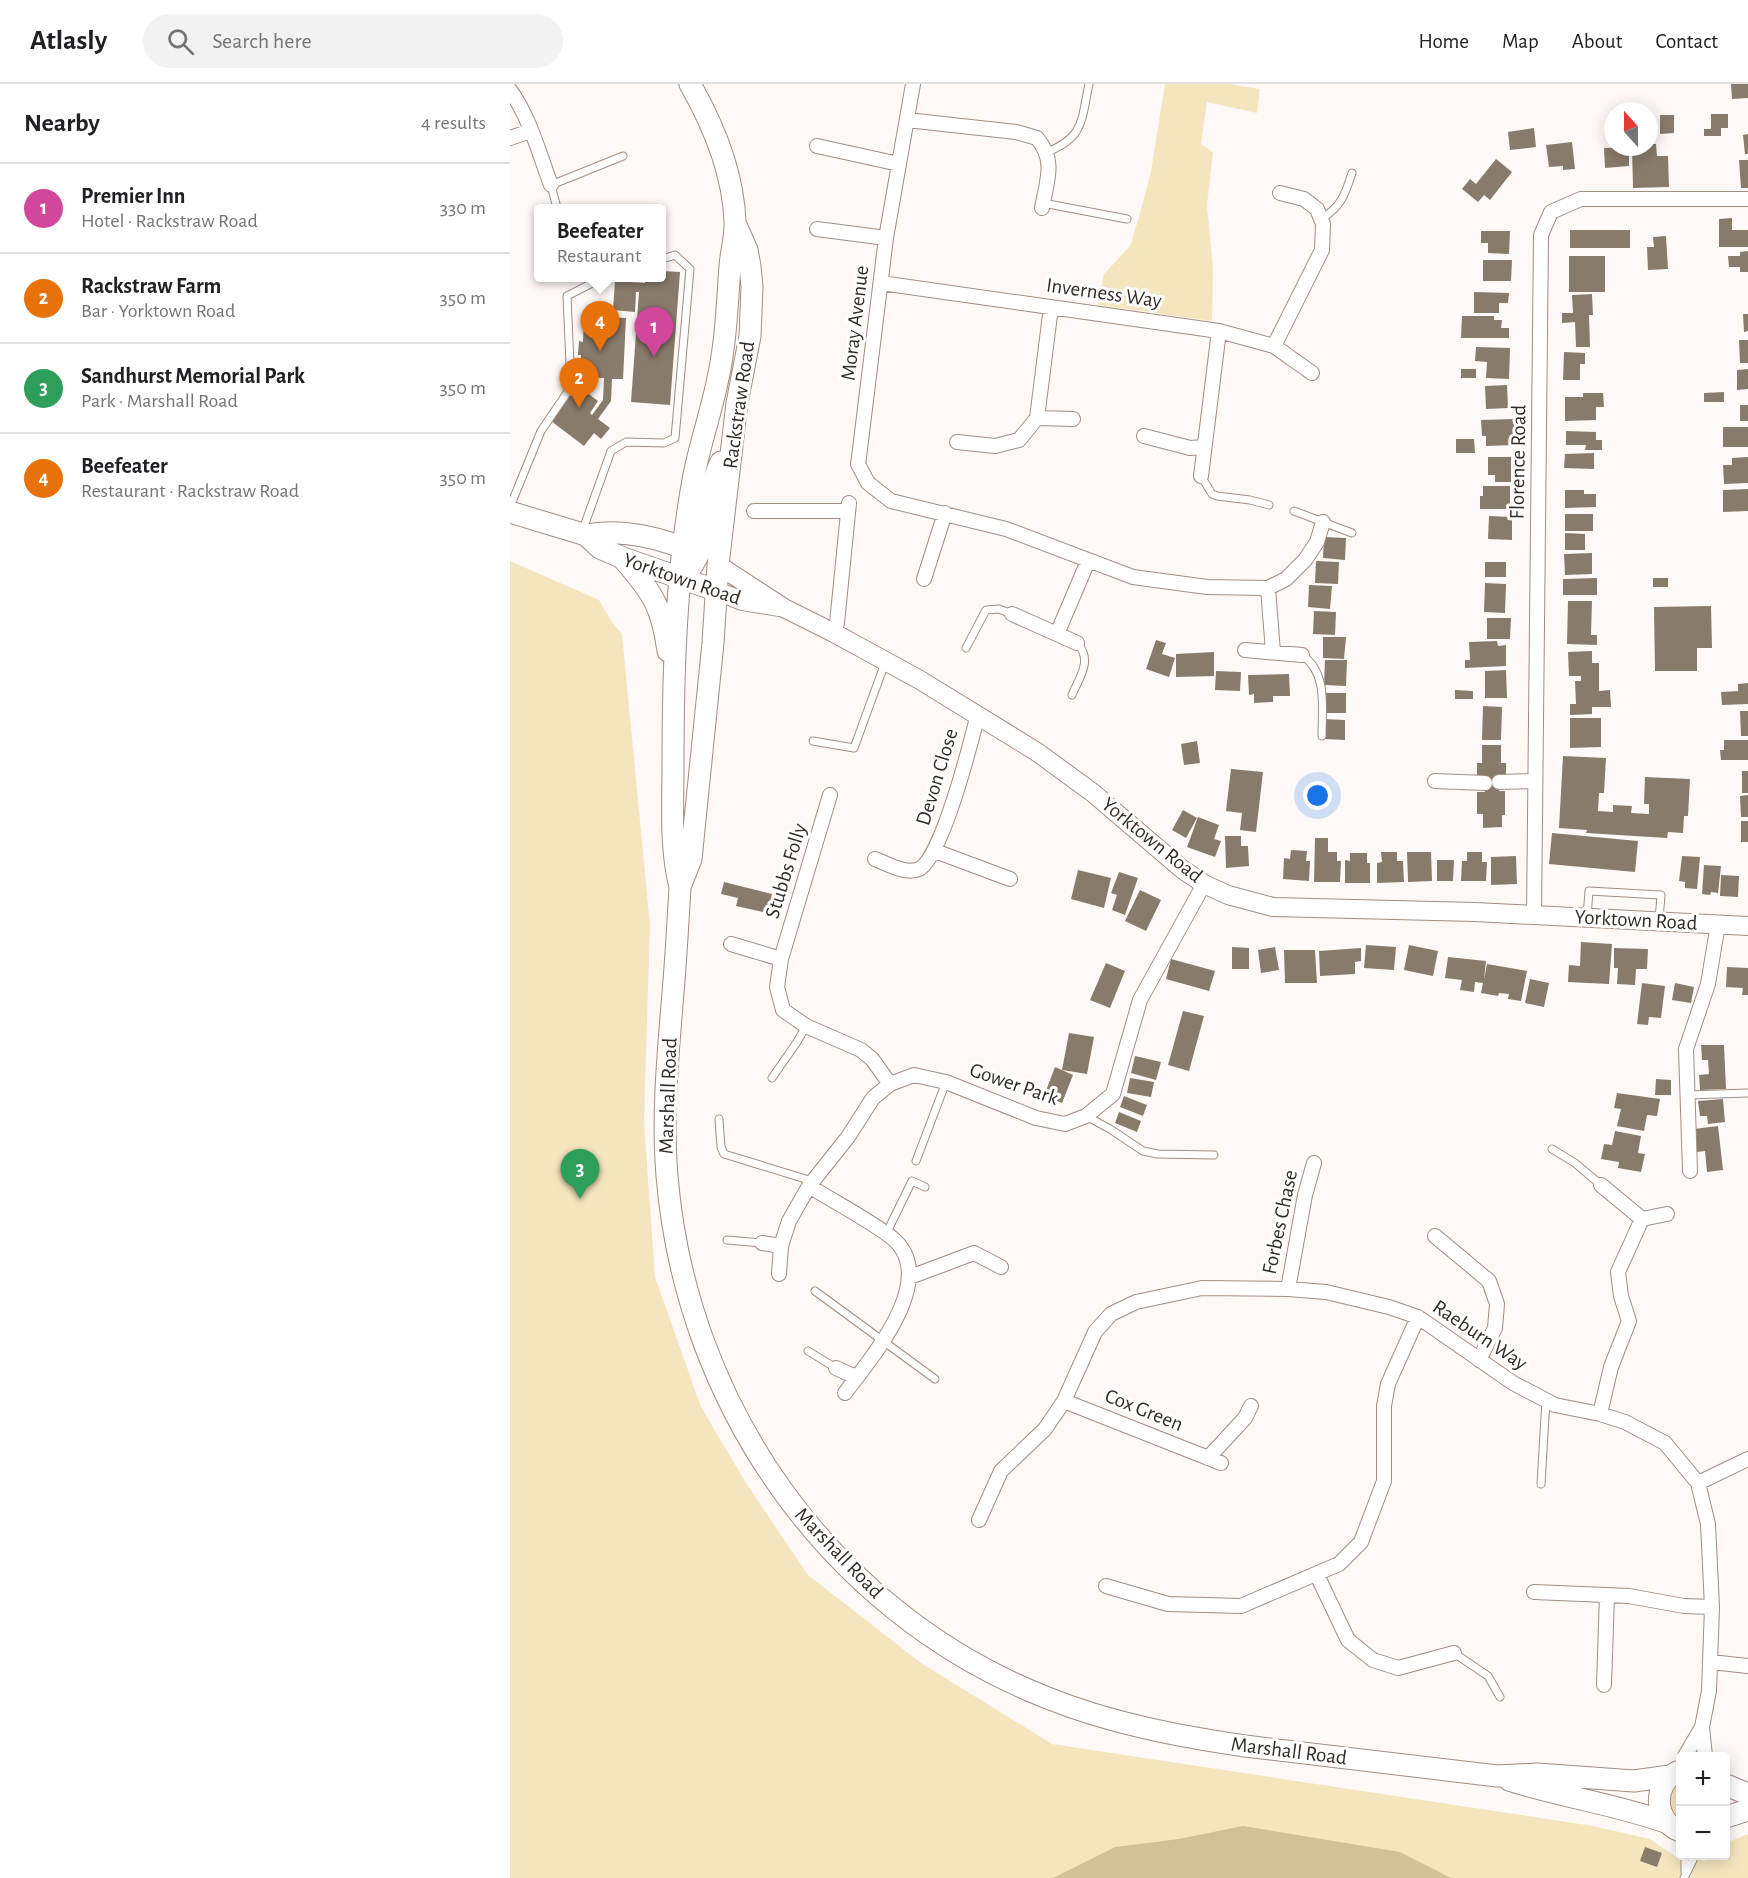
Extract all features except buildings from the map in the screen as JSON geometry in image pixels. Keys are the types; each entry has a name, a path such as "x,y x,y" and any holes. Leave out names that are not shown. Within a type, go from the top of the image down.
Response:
{"main road":[{"name":"Rackstraw Road","path":"690,84 707,116 724,159 735,223 723,355 697,457 691,552"},
{"name":"Rackstraw Road","path":"715,590 737,403 750,336 752,287 747,250 735,223"},
{"path":"691,552 702,546 718,468 733,439"},
{"name":"Yorktown Road","path":"510,512 584,534 600,548 623,558 715,590"},
{"name":"Yorktown Road","path":"584,534 603,531 620,532 691,552 718,565"},
{"name":"Marshall Road","path":"691,552 681,578 673,679 675,864 680,887 665,1127 670,1204 687,1294 712,1367 748,1438 780,1487 832,1551 882,1599 959,1654 1028,1690 1110,1719 1204,1740 1497,1776 1538,1774 1634,1781 1676,1769"},
{"path":"623,558 649,589 658,607 673,679"},
{"name":"Marshall Road","path":"680,887 691,859 713,643 715,590"},
{"path":"1676,1771 1662,1786 1659,1797 1660,1811 1676,1830"},
{"name":"Marshall Road","path":"1497,1776 1539,1790 1620,1808 1676,1831"},
{"path":"1730,1787 1748,1794"},
{"path":"1730,1815 1748,1810"}],"street":[{"name":"Moray Avenue","path":"913,84 886,238 858,464 868,483 891,501 1006,529 1133,577 1207,586 1268,588"},
{"path":"510,90 518,101 531,131 551,185"},
{"path":"907,120 1027,134 1037,138 1047,152 1049,166 1042,205"},
{"path":"510,138 531,131"},
{"path":"817,146 899,164"},
{"path":"1274,346 1322,250 1323,224 1317,209 1304,198 1280,193"},
{"name":"Florence Road","path":"1534,915 1541,235 1551,212 1581,199 1748,200"},
{"path":"817,229 886,238"},
{"name":"Inverness Way","path":"881,283 1219,332 1274,346 1312,373"},
{"path":"957,442 995,446 1019,440 1037,418 1051,307"},
{"path":"1201,476 1219,332"},
{"path":"1037,418 1073,418"},
{"path":"1144,436 1190,448 1203,447"},
{"path":"754,511 849,507 834,633"},
{"path":"924,579 945,513"},
{"path":"1273,652 1268,588 1286,579 1305,560 1317,542 1323,522"},
{"path":"1057,634 1088,561"},
{"name":"Yorktown Road","path":"718,565 784,608 886,661 978,714 1037,752 1093,793 1182,868 1204,884 1228,895 1273,907 1400,909 1748,926"},
{"name":"Yorktown Road","path":"715,590 742,601 784,608"},
{"path":"1012,614 1077,643"},
{"path":"1245,650 1302,655"},
{"name":"Devon Close","path":"875,859 908,871 920,868 935,851 942,835 978,714"},
{"path":"1435,781 1535,781"},
{"name":"Stubbs Folly","path":"830,795 781,959 777,987 783,1010 806,1026 861,1050 872,1059 890,1084"},
{"name":"Devon Close","path":"935,851 1010,879"},
{"name":"Gower Park","path":"779,1274 781,1246 789,1221 810,1184 848,1137 873,1098 890,1084 914,1075 945,1082 1036,1118 1065,1124 1086,1116 1113,1094 1140,1000 1204,884"},
{"path":"1690,1171 1686,1049 1708,984 1718,924"},
{"path":"731,944 781,959"},
{"name":"Forbes Chase","path":"1288,1289 1305,1195 1314,1163"},
{"path":"810,1184 893,1238 904,1254 910,1276 904,1304 882,1341 845,1393"},
{"path":"1601,1185 1642,1219"},
{"path":"1642,1219 1667,1214"},
{"path":"1600,1414 1611,1367 1629,1321 1621,1296 1618,1272 1642,1219"},
{"path":"1435,1236 1489,1281 1497,1304 1495,1328 1479,1360"},
{"path":"762,1243 781,1246"},
{"path":"910,1276 974,1253 1001,1268"},
{"name":"Raeburn Way","path":"979,1520 1000,1471 1045,1429 1064,1401 1095,1332 1111,1314 1136,1302 1203,1288 1288,1289 1326,1293 1389,1307 1418,1317 1513,1383 1556,1405 1625,1422 1665,1443 1698,1484 1708,1524 1712,1607 1709,1691 1702,1727 1705,1752"},
{"path":"1106,1586 1168,1604 1241,1606 1339,1564 1361,1542 1384,1481 1384,1407 1388,1384 1418,1317"},
{"path":"836,1368 856,1377"},
{"name":"Cox Green","path":"1064,1401 1215,1460 1251,1406"},
{"path":"1698,1484 1748,1459"},
{"path":"1317,1575 1348,1640 1373,1660 1398,1668 1454,1653"},
{"path":"1534,1592 1629,1596 1684,1606 1712,1607"},
{"path":"1604,1685 1607,1595"},
{"path":"1711,1662 1748,1666"},
{"name":"Raeburn Way","path":"1688,1752 1702,1727"}],"lane":[{"path":"1047,152 1073,138 1078,131 1089,84"},
{"path":"556,204 551,185 623,156"},
{"path":"1321,219 1334,212 1341,202 1352,173"},
{"path":"1042,205 1127,219"},
{"path":"584,534 611,450 626,442 664,443 675,438 690,269 675,255 666,258"},
{"path":"510,507 541,431 571,387 567,296 594,282"},
{"path":"1201,476 1212,494 1269,504"},
{"path":"1294,511 1352,532"},
{"path":"966,648 986,610 999,609 1012,614"},
{"path":"1072,695 1086,657 1083,649 1077,643"},
{"path":"1302,655 1319,673 1322,690 1322,736"},
{"path":"813,741 854,748 886,661"},
{"path":"1587,917 1589,891 1661,895 1659,920"},
{"path":"772,1078 806,1026"},
{"path":"916,1161 945,1082"},
{"path":"1688,1095 1748,1093"},
{"path":"1086,1116 1143,1151 1158,1154 1214,1155"},
{"path":"719,1119 721,1147 724,1154 810,1184"},
{"path":"1551,1149 1575,1163 1601,1185"},
{"path":"886,1234 912,1181 925,1187"},
{"path":"727,1240 762,1243"},
{"path":"814,1291 935,1379"},
{"path":"808,1351 836,1368"},
{"path":"1541,1484 1546,1400"},
{"path":"1454,1653 1488,1676 1500,1698"},
{"path":"1684,1860 1684,1878"},
{"path":"1684,1878 1693,1860"}],"shaded area":[{"path":"1165,84 1230,84 1260,89 1257,113 1207,102 1201,144 1213,152 1207,205 1213,269 1212,321 1098,305 1104,274 1130,246 1139,217 1151,171"},
{"path":"510,561 599,600 622,634 650,925 644,1121 655,1277 701,1407 746,1483 808,1575 921,1663 1052,1744 1593,1826 1650,1839 1676,1857 1676,1860 1730,1860 1730,1841 1748,1834 1748,1878 510,1878"},
{"path":"1676,1784 1676,1816 1671,1812 1669,1791"},
{"path":"1243,1826 1400,1852 1451,1878 1053,1878 1115,1847 1179,1839"}],"place":[{"name":"Beefeater","path":"600,351"},
{"name":"Premier Inn","path":"654,357"},
{"name":"Rackstraw Farm","path":"579,408"},
{"name":"Sandhurst Memorial Park","path":"580,1199"}]}
